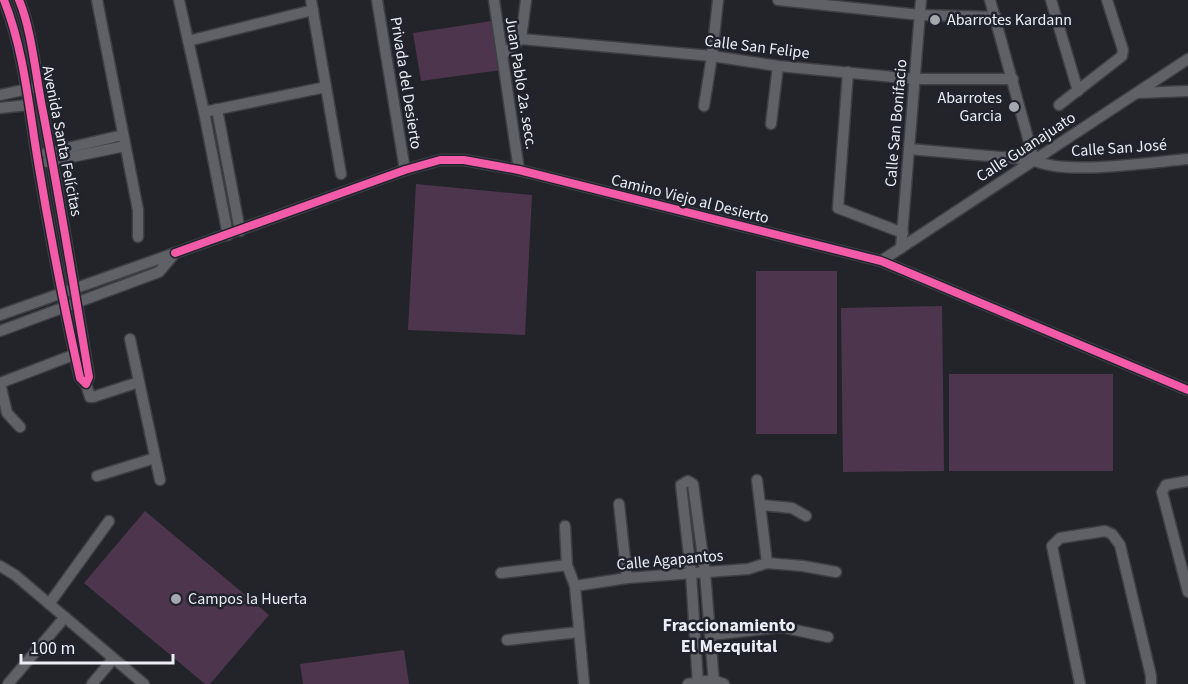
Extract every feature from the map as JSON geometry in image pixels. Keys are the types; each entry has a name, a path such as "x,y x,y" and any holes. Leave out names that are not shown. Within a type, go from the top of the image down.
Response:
{"street":[{"name":"Avenida Santa Felícitas","path":"4,0 13,21 63,307 80,353"},
{"name":"Avenida Santa Felícitas","path":"19,0 23,9 38,86 74,289 80,353"},
{"path":"98,0 138,210 138,237"},
{"path":"179,0 228,235"},
{"name":"Privada del Desierto","path":"377,0 405,170"},
{"name":"Juan Pablo 2a. secc.","path":"494,0 519,170"},
{"path":"502,54 521,39 526,0"},
{"path":"704,106 718,0"},
{"path":"778,0 920,15 996,17"},
{"name":"Calle San Bonifacio","path":"901,248 921,0"},
{"path":"990,0 1034,160"},
{"path":"1051,0 1078,91"},
{"path":"1059,105 1122,56 1123,50 1107,0"},
{"path":"188,41 312,5 341,174"},
{"name":"Calle San Felipe","path":"521,39 712,56 778,66 915,79 1013,80"},
{"name":"Calle Guanajuato","path":"881,261 1188,59"},
{"path":"771,124 778,66"},
{"path":"848,72 838,208 903,233"},
{"path":"4,94 38,86"},
{"path":"204,112 326,87"},
{"path":"1136,93 1188,91"},
{"path":"0,108 28,105"},
{"path":"217,110 240,231"},
{"path":"37,160 123,135"},
{"path":"51,156 125,146"},
{"name":"Calle San José","path":"909,149 1034,160 1043,165 1077,168 1188,159"},
{"name":"Camino Viejo al Desierto","path":"0,315 240,231 405,170 440,160 464,160 519,170 881,261 1188,390"},
{"name":"Camino Viejo al Desierto","path":"0,331 159,272 175,254"},
{"path":"130,339 160,480"},
{"path":"20,427 7,413 0,383 80,353 80,378 86,384 90,397 93,398 139,382"},
{"path":"97,476 155,458"},
{"path":"757,480 767,563"},
{"path":"713,682 705,572 693,484 685,481 681,485 691,573 695,683 724,684"},
{"path":"1188,481 1166,485 1162,492 1188,592"},
{"path":"619,504 627,578"},
{"path":"761,505 792,508 806,516"},
{"path":"49,604 109,521"},
{"path":"566,526 567,565 575,586 584,684"},
{"path":"1080,684 1052,551 1060,538 1105,531 1112,534 1120,545 1151,684"},
{"name":"Calle Agapantos","path":"575,586 627,578 748,569 767,563 836,572"},
{"path":"501,573 567,565"},
{"path":"0,567 15,575 144,684"},
{"path":"8,684 65,617"},
{"path":"711,635 781,627 828,637"},
{"path":"507,640 579,632"},
{"path":"92,684 113,659"}],"shaded area":[{"path":"492,21 501,70 421,81 413,33"},
{"path":"416,184 532,195 525,335 408,330"},
{"path":"756,271 837,271 837,434 756,434"},
{"path":"942,306 944,471 843,472 841,308"},
{"path":"949,374 1113,374 1113,471 949,471"},
{"name":"Campos la Huerta","path":"145,511 269,615 210,684 205,684 84,583"},
{"path":"404,650 409,684 303,684 300,664"}],"cycle path":[{"path":"4,0 21,59 47,216 74,351 80,378 86,384 89,377 61,211 30,40 19,0"},
{"path":"175,253 405,170 440,160 464,160 519,170 881,261 1188,390"}],"place":[{"name":"Abarrotes Kardann","path":"935,20"},
{"name":"Abarrotes Garcia","path":"1014,107"},
{"name":"Campos la Huerta","path":"176,599"}],"district":[{"name":"Fraccionamiento El Mezquital","path":"729,635"}]}
